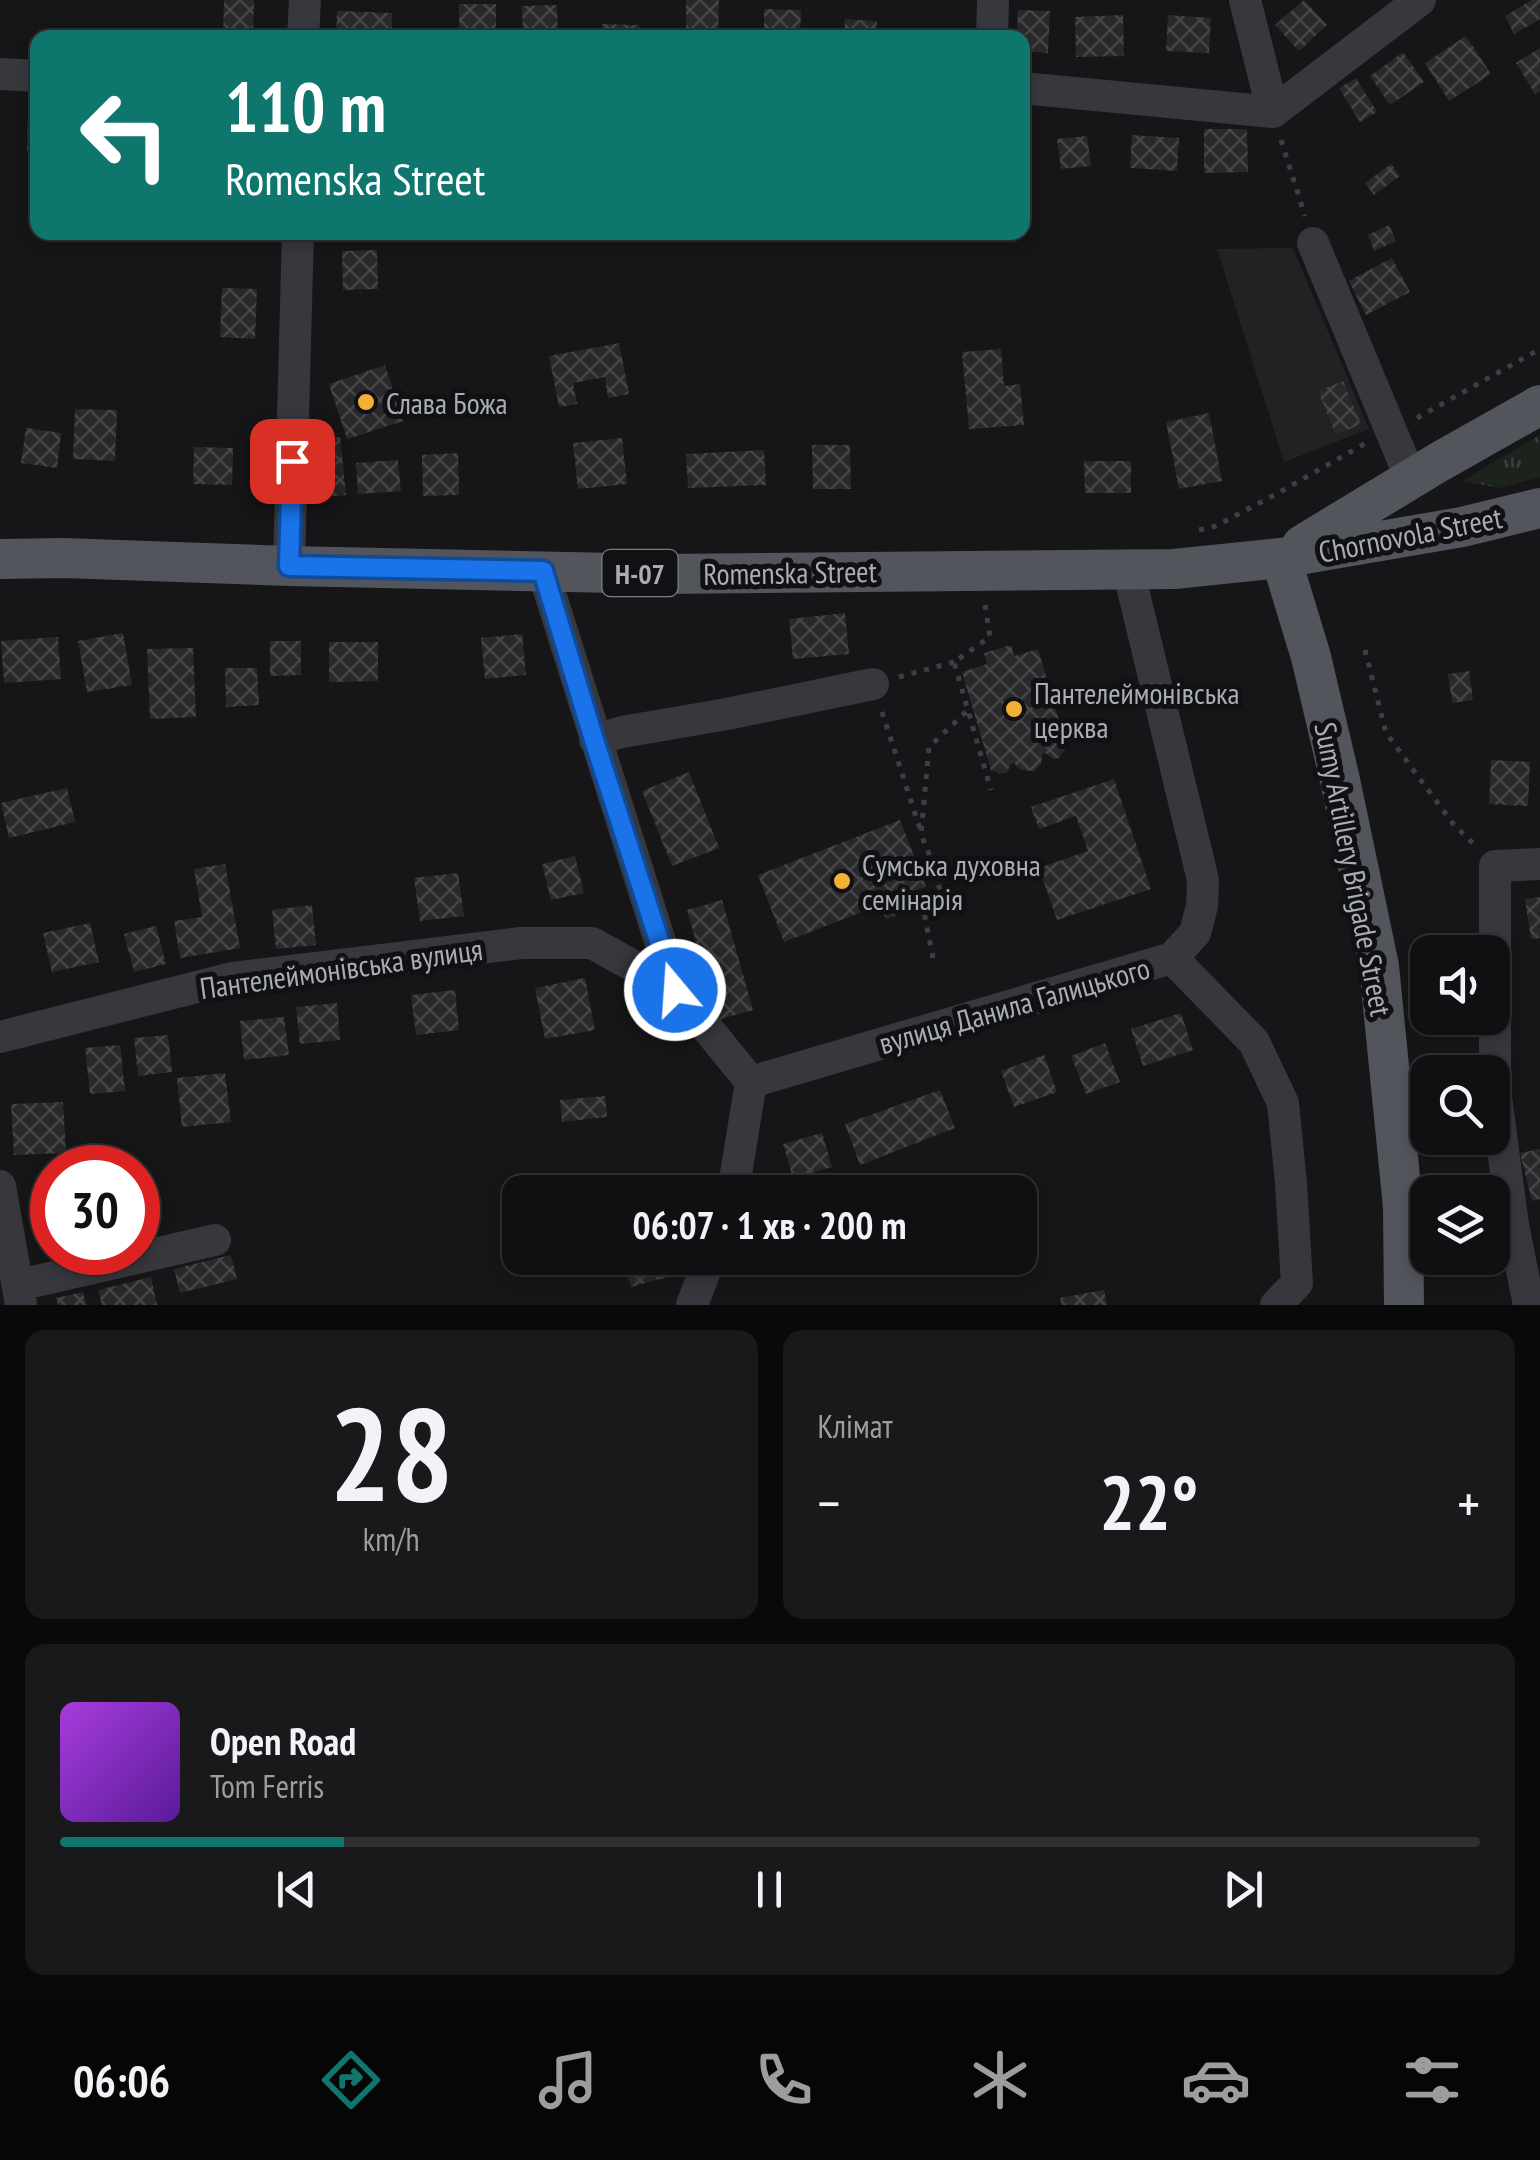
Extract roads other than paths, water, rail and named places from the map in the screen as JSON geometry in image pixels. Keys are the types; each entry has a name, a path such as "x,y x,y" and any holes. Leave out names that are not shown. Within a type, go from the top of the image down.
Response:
{"main road":[{"name":"Н-07","path":"1280,558 1540,405"},
{"path":"1425,470 1423,490 1430,512 1462,527"},
{"name":"Chornovola Street","path":"1280,558 1462,527 1540,508"},
{"name":"Romenska Street","path":"0,559 664,574 1174,569 1280,558"},
{"name":"Sumy Artillery Brigade Street","path":"1280,558 1316,675 1379,966 1403,1207 1404,1305"}],"street":[{"path":"303,30 304,0"},
{"path":"992,0 992,30"},
{"path":"1245,0 1273,112"},
{"path":"1030,89 1273,112 1420,0"},
{"path":"0,74 30,76"},
{"path":"289,566 298,240"},
{"path":"1313,243 1425,470"},
{"name":"вулиця Данила Галицького","path":"751,1082 1172,958 1195,933 1203,880 1128,569"},
{"path":"543,571 675,990 751,1082 736,1175"},
{"path":"594,740 872,684"},
{"path":"1529,1305 1526,1222 1495,1090 1496,866 1540,864"},
{"name":"Пантелеймонівська вулиця","path":"0,1037 232,978 521,943 592,942 675,990"},
{"path":"1172,958 1254,1042 1283,1103 1297,1283 1276,1305"},
{"path":"0,1186 20,1295 215,1240"},
{"path":"692,1305 703,1275"}],"place":[{"name":"Слава Божа","path":"366,402"},
{"name":"Пантелеймонівська церква","path":"1014,709"},
{"name":"Сумська духовна семінарія","path":"842,881"}]}
